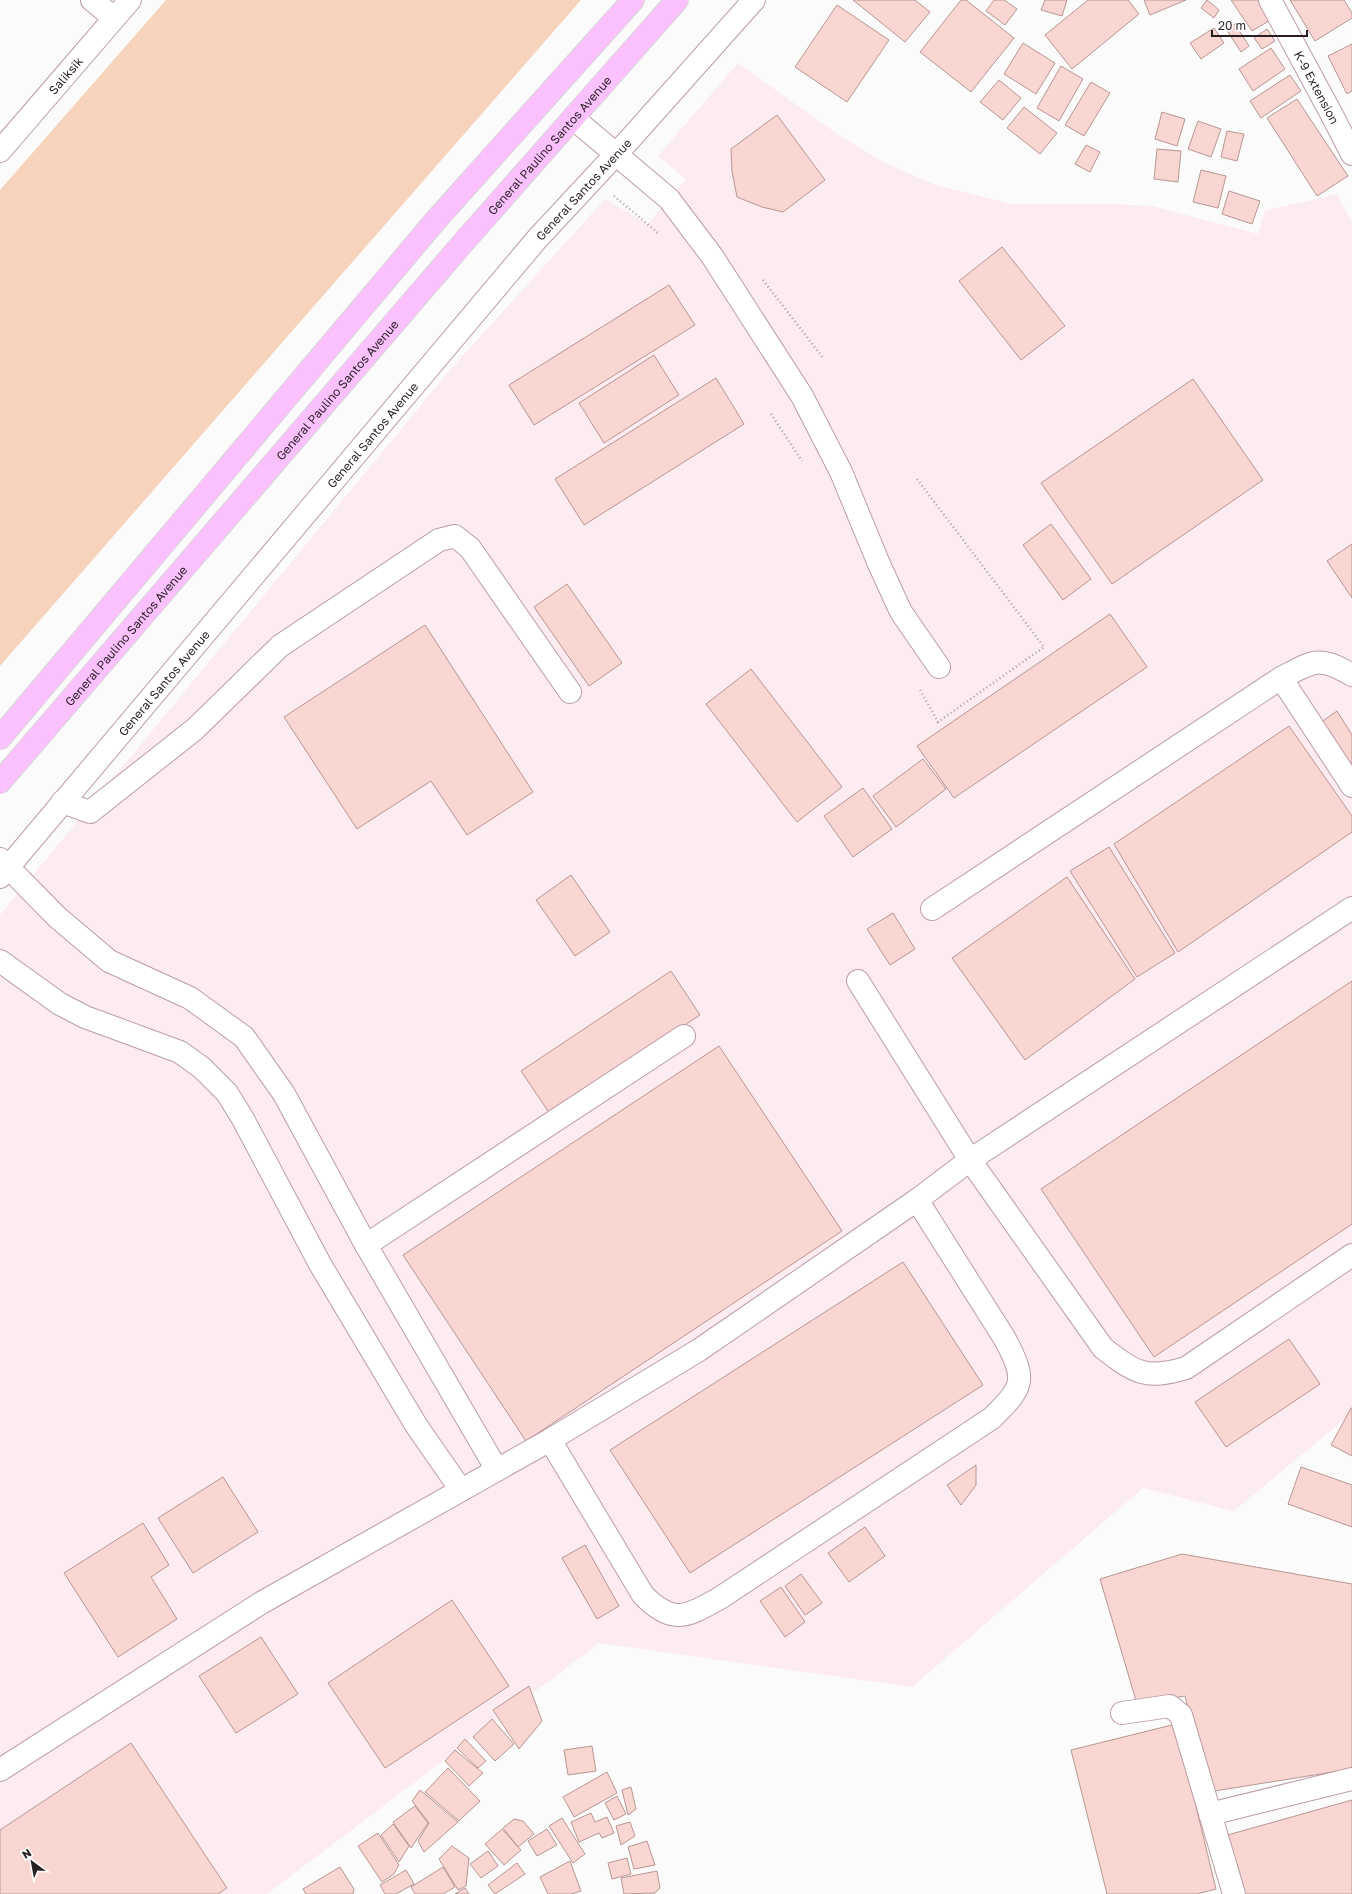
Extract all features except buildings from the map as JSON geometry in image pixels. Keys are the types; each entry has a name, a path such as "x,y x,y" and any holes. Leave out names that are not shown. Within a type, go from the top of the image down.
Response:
{"main road":[{"path":"0,738 436,220 633,0"},
{"name":"General Paulino Santos Avenue","path":"0,782 457,250 677,0"}],"street":[{"path":"92,0 114,18"},
{"name":"Saliksik","path":"0,150 130,0"},
{"name":"General Santos Avenue","path":"3,868 62,802 537,239 754,0"},
{"name":"K-9 Extension","path":"1270,0 1352,154"},
{"path":"573,118 669,200 712,256 802,396 841,472 879,564 901,612 939,667"},
{"path":"62,802 90,812 194,729 280,646 439,540 455,536 470,548 570,692"},
{"path":"932,909 1281,678 1305,666 1320,661 1336,666 1352,675"},
{"path":"1281,678 1352,786"},
{"path":"3,868 57,917 109,961 190,998 244,1036 284,1094 366,1245 497,1470"},
{"path":"0,1770 261,1602 550,1440 699,1350 917,1200 970,1160 1352,908"},
{"path":"0,961 60,1004 85,1017 180,1052 202,1068 227,1093 243,1119 324,1271 416,1425 461,1490"},
{"path":"858,981 970,1160 1103,1348 1124,1364 1144,1373 1165,1374 1186,1368 1352,1256"},
{"path":"366,1245 684,1036"},
{"path":"550,1440 644,1595 655,1607 666,1614 678,1616 697,1611 726,1594 992,1418 1011,1398 1021,1380 1016,1360 1005,1340 917,1200"},
{"path":"1122,1713 1170,1706 1181,1715 1234,1894"},
{"path":"1210,1814 1352,1779"}],"path":[{"path":"917,479 1044,646"}],"shaded area":[{"path":"166,0 581,0 0,666 0,190"},
{"path":"738,63 836,133 885,163 938,186 1012,204 1111,204 1152,206 1258,234 1265,211 1337,194 1352,222 1352,1413 1234,1511 1143,1488 912,1687 599,1643 267,1894 0,1894 0,915 450,370 605,199 648,224 686,179 658,156"}]}
